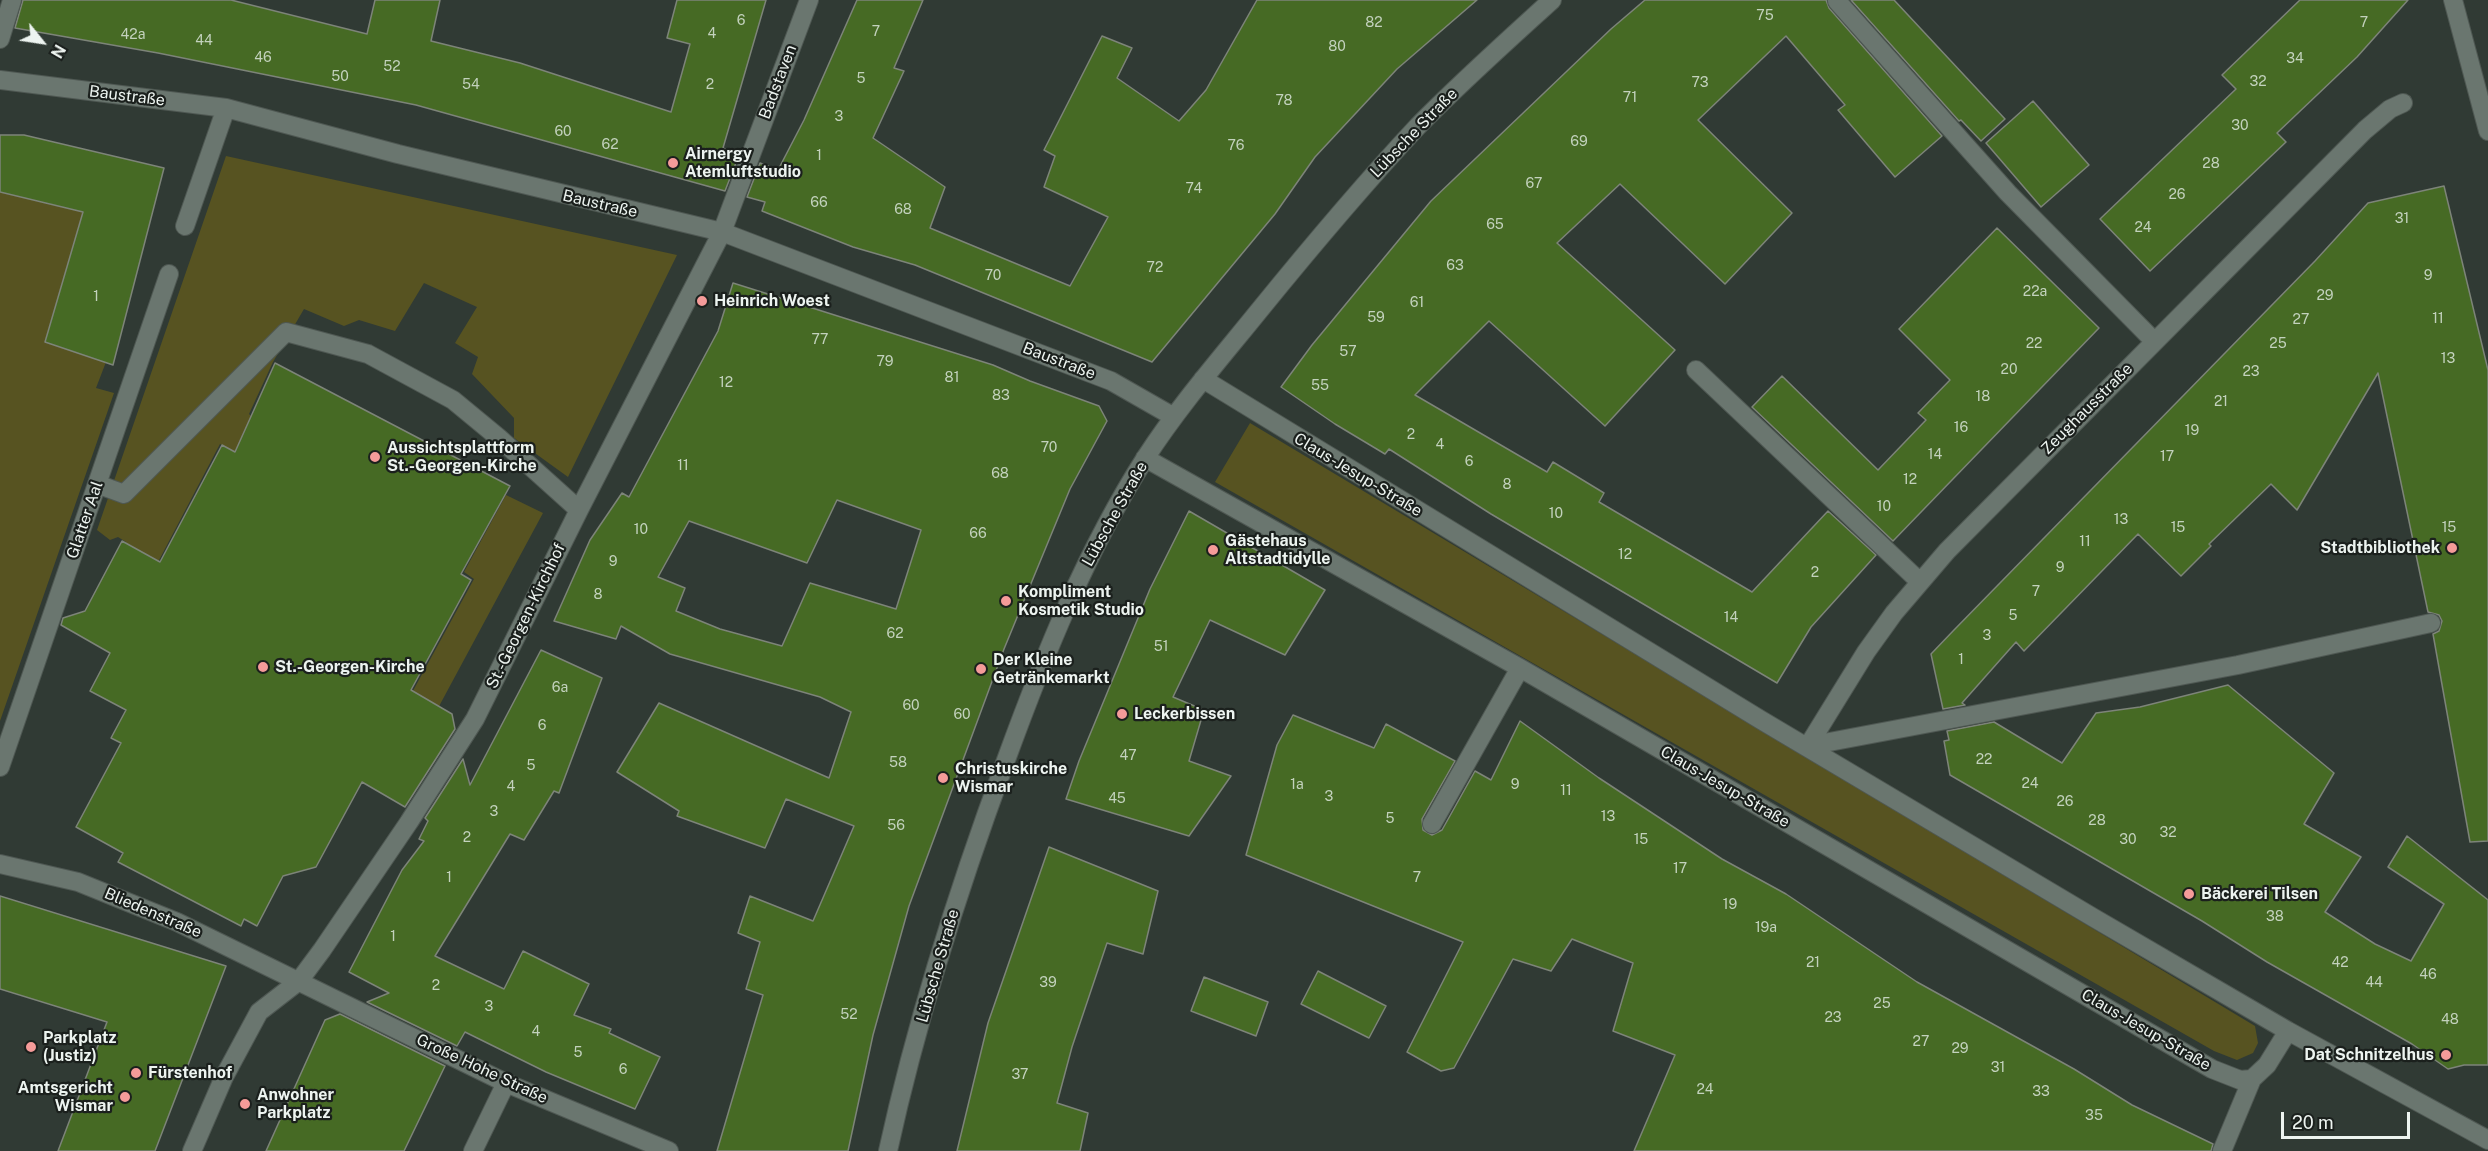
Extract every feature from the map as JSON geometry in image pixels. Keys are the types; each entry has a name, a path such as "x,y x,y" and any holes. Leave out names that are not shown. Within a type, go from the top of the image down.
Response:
{"street":[{"path":"0,39 12,0"},
{"name":"Badstaven","path":"722,232 810,0"},
{"name":"Lübsche Straße","path":"888,1151 947,929 1016,733 1068,603 1145,458 1203,380 1334,219 1420,124 1552,0"},
{"path":"2453,0 2488,131"},
{"path":"1837,1 2008,193 2154,342"},
{"name":"Baustraße","path":"0,80 226,108 409,157 722,232 1111,381 1174,417"},
{"name":"Zeughausstraße","path":"1808,746 1866,652 1919,581 2365,130 2390,109 2403,103"},
{"path":"185,226 226,108"},
{"name":"St.-Georgen-Kirchhof","path":"192,1151 224,1077 259,1012 299,981 322,950 409,822 475,719 722,232"},
{"name":"Glatter Aal","path":"0,767 169,274"},
{"path":"97,484 124,494 285,332 368,354 453,400 579,510"},
{"path":"1696,370 1919,581"},
{"name":"Claus-Jesup-Straße","path":"1203,380 1720,696 1808,746 2084,912 2288,1030 2488,1140"},
{"name":"Claus-Jesup-Straße","path":"1145,458 1520,668 2212,1069 2240,1080 2252,1079"},
{"path":"1808,746 2238,665 2431,623"},
{"path":"1432,824 1520,668"},
{"name":"Bliedenstraße","path":"0,864 78,882 177,922 299,981"},
{"name":"Große Hohe Straße","path":"299,981 506,1083 669,1151"},
{"path":"2222,1151 2252,1079 2267,1065 2288,1030"},
{"path":"473,1151 506,1083"}],"shaded area":[{"path":"226,156 677,255 568,477 514,438 514,418 472,374 478,357 455,343 477,307 424,283 395,331 359,320 344,326 304,309 273,362 249,414 253,418 236,453 220,444 157,564 129,550 126,542 118,537 110,540 97,530"},
{"path":"0,192 83,212 45,342 106,362 96,388 114,393 0,721"},
{"path":"1250,423 2255,1026 2258,1043 2253,1053 2237,1060 2214,1051 1215,482"},
{"path":"506,495 543,513 437,710 408,700 474,579 464,572"}],"building":[{"path":"23,0 231,0 367,34 375,0 440,0 431,41 520,63 671,112 690,44 667,38 677,0 766,0 723,148 739,155 725,191 416,105 158,53 15,28"},
{"path":"857,0 923,0 894,68 904,71 873,138 945,187 930,228 1070,286 1108,217 1044,187 1055,156 1044,150 1102,36 1132,48 1117,78 1179,121 1206,90 1257,0 1477,0 1397,69 1315,157 1275,214 1152,362 915,265 853,247 762,211 765,202 747,197 760,163 778,170 804,120"},
{"path":"1645,0 1826,0 1829,8 1942,136 1895,177 1838,110 1845,105 1786,36 1698,120 1792,213 1725,284 1620,184 1557,243 1675,350 1605,426 1489,321 1415,395 1547,472 1553,462 1604,493 1599,502 1752,592 1828,511 1876,555 1811,627 1777,683 1491,514 1389,449 1385,454 1335,424 1281,387 1312,345 1431,201 1611,29"},
{"path":"1851,0 1894,0 2005,119 1981,141 1961,120 1959,121"},
{"path":"2300,0 2408,0 2357,57 2277,133 2286,142 2150,271 2100,219 2236,89 2222,75"},
{"path":"2033,101 2089,165 2041,207 1986,143"},
{"path":"0,135 24,135 164,168 113,365 45,342 83,212 0,192"},
{"path":"2444,186 2488,370 2488,841 2470,842 2433,634 2439,631 2442,621 2439,615 2428,612 2378,373 2297,510 2271,484 2209,544 2211,546 2181,576 2138,534 2024,651 2016,642 1962,703 1965,705 1943,709 1931,654 2315,261 2368,203"},
{"path":"1997,228 2099,328 1893,541 1752,407 1782,376 1878,470 1926,420 1918,413 1950,380 1899,329"},
{"path":"733,283 993,365 1099,406 1107,421 1070,489 1004,649 909,906 873,1035 848,1151 717,1151 763,995 746,989 760,942 738,933 750,896 813,921 854,826 786,799 765,848 677,816 679,811 617,772 659,703 829,778 851,712 820,697 670,654 621,626 616,639 554,621 590,540 622,493 629,497 718,331","holes":["837,500 921,530 896,609 810,583 782,646 720,629 676,611 685,588 658,577 689,521 807,563"]},
{"name":"St.-Georgen-Kirche","path":"275,363 510,486 461,574 471,580 411,690 452,714 455,729 405,807 362,782 316,867 283,876 257,926 244,919 241,926 118,862 123,853 76,827 121,743 111,738 126,710 90,691 110,653 61,625 63,618 85,611 122,541 160,562 222,445 235,452"},
{"path":"1189,511 1325,590 1285,655 1210,620 1173,697 1204,710 1189,761 1231,776 1189,836 1066,799 1079,761 1150,589"},
{"path":"541,650 602,678 559,793 554,791 524,840 510,834 435,956 504,989 523,951 589,984 574,1015 611,1029 609,1033 660,1057 635,1109 546,1072 465,1032 457,1046 367,1002 389,993 349,972 402,870 424,841 419,839 428,821 425,818 463,759 470,785"},
{"path":"2228,685 2334,773 2304,824 2361,857 2325,912 2375,944 2411,961 2444,904 2388,867 2407,836 2488,900 2488,1065 2464,1065 2448,1069 2412,1044 2267,962 2202,921 1950,775 1944,741 1949,740 1947,731 1994,722 2062,763 2096,713 2140,707"},
{"path":"1293,715 1374,748 1386,724 1455,761 1422,819 1423,830 1432,835 1442,830 1475,771 1491,780 1520,721 1599,778 1722,859 1786,894 1917,982 2074,1069 2132,1105 2213,1144 2211,1151 1634,1151 1675,1055 1613,1031 1633,963 1572,939 1551,971 1513,959 1454,1068 1441,1071 1407,1052 1463,942 1246,855 1277,745"},
{"path":"1049,847 1158,891 1143,954 1107,943 1072,1047 1057,1103 1088,1113 1080,1151 957,1151 988,1023"},
{"name":"Fürstenhof","path":"0,896 226,966 155,1151 58,1151 107,1022 0,989"},
{"path":"1318,971 1386,1006 1369,1038 1301,1004"},
{"path":"1204,977 1268,1002 1256,1036 1191,1011"},
{"path":"340,1014 445,1066 404,1151 266,1151 325,1020"}],"place":[{"name":"Airnergy Atemluftstudio","path":"673,163"},
{"name":"Heinrich Woest","path":"702,301"},
{"name":"Aussichtsplattform St.-Georgen-Kirche","path":"375,457"},
{"name":"Stadtbibliothek","path":"2452,548"},
{"name":"Gästehaus Altstadtidylle","path":"1213,550"},
{"name":"Kompliment Kosmetik Studio","path":"1006,601"},
{"name":"St.-Georgen-Kirche","path":"263,667"},
{"name":"Der Kleine Getränkemarkt","path":"981,669"},
{"name":"Leckerbissen","path":"1122,714"},
{"name":"Christuskirche Wismar","path":"943,778"},
{"name":"Bäckerei Tilsen","path":"2189,894"},
{"name":"Parkplatz (Justiz)","path":"31,1047"},
{"name":"Dat Schnitzelhus","path":"2446,1055"},
{"name":"Fürstenhof","path":"136,1073"},
{"name":"Amtsgericht Wismar","path":"125,1097"},
{"name":"Anwohner Parkplatz","path":"245,1104"}]}
